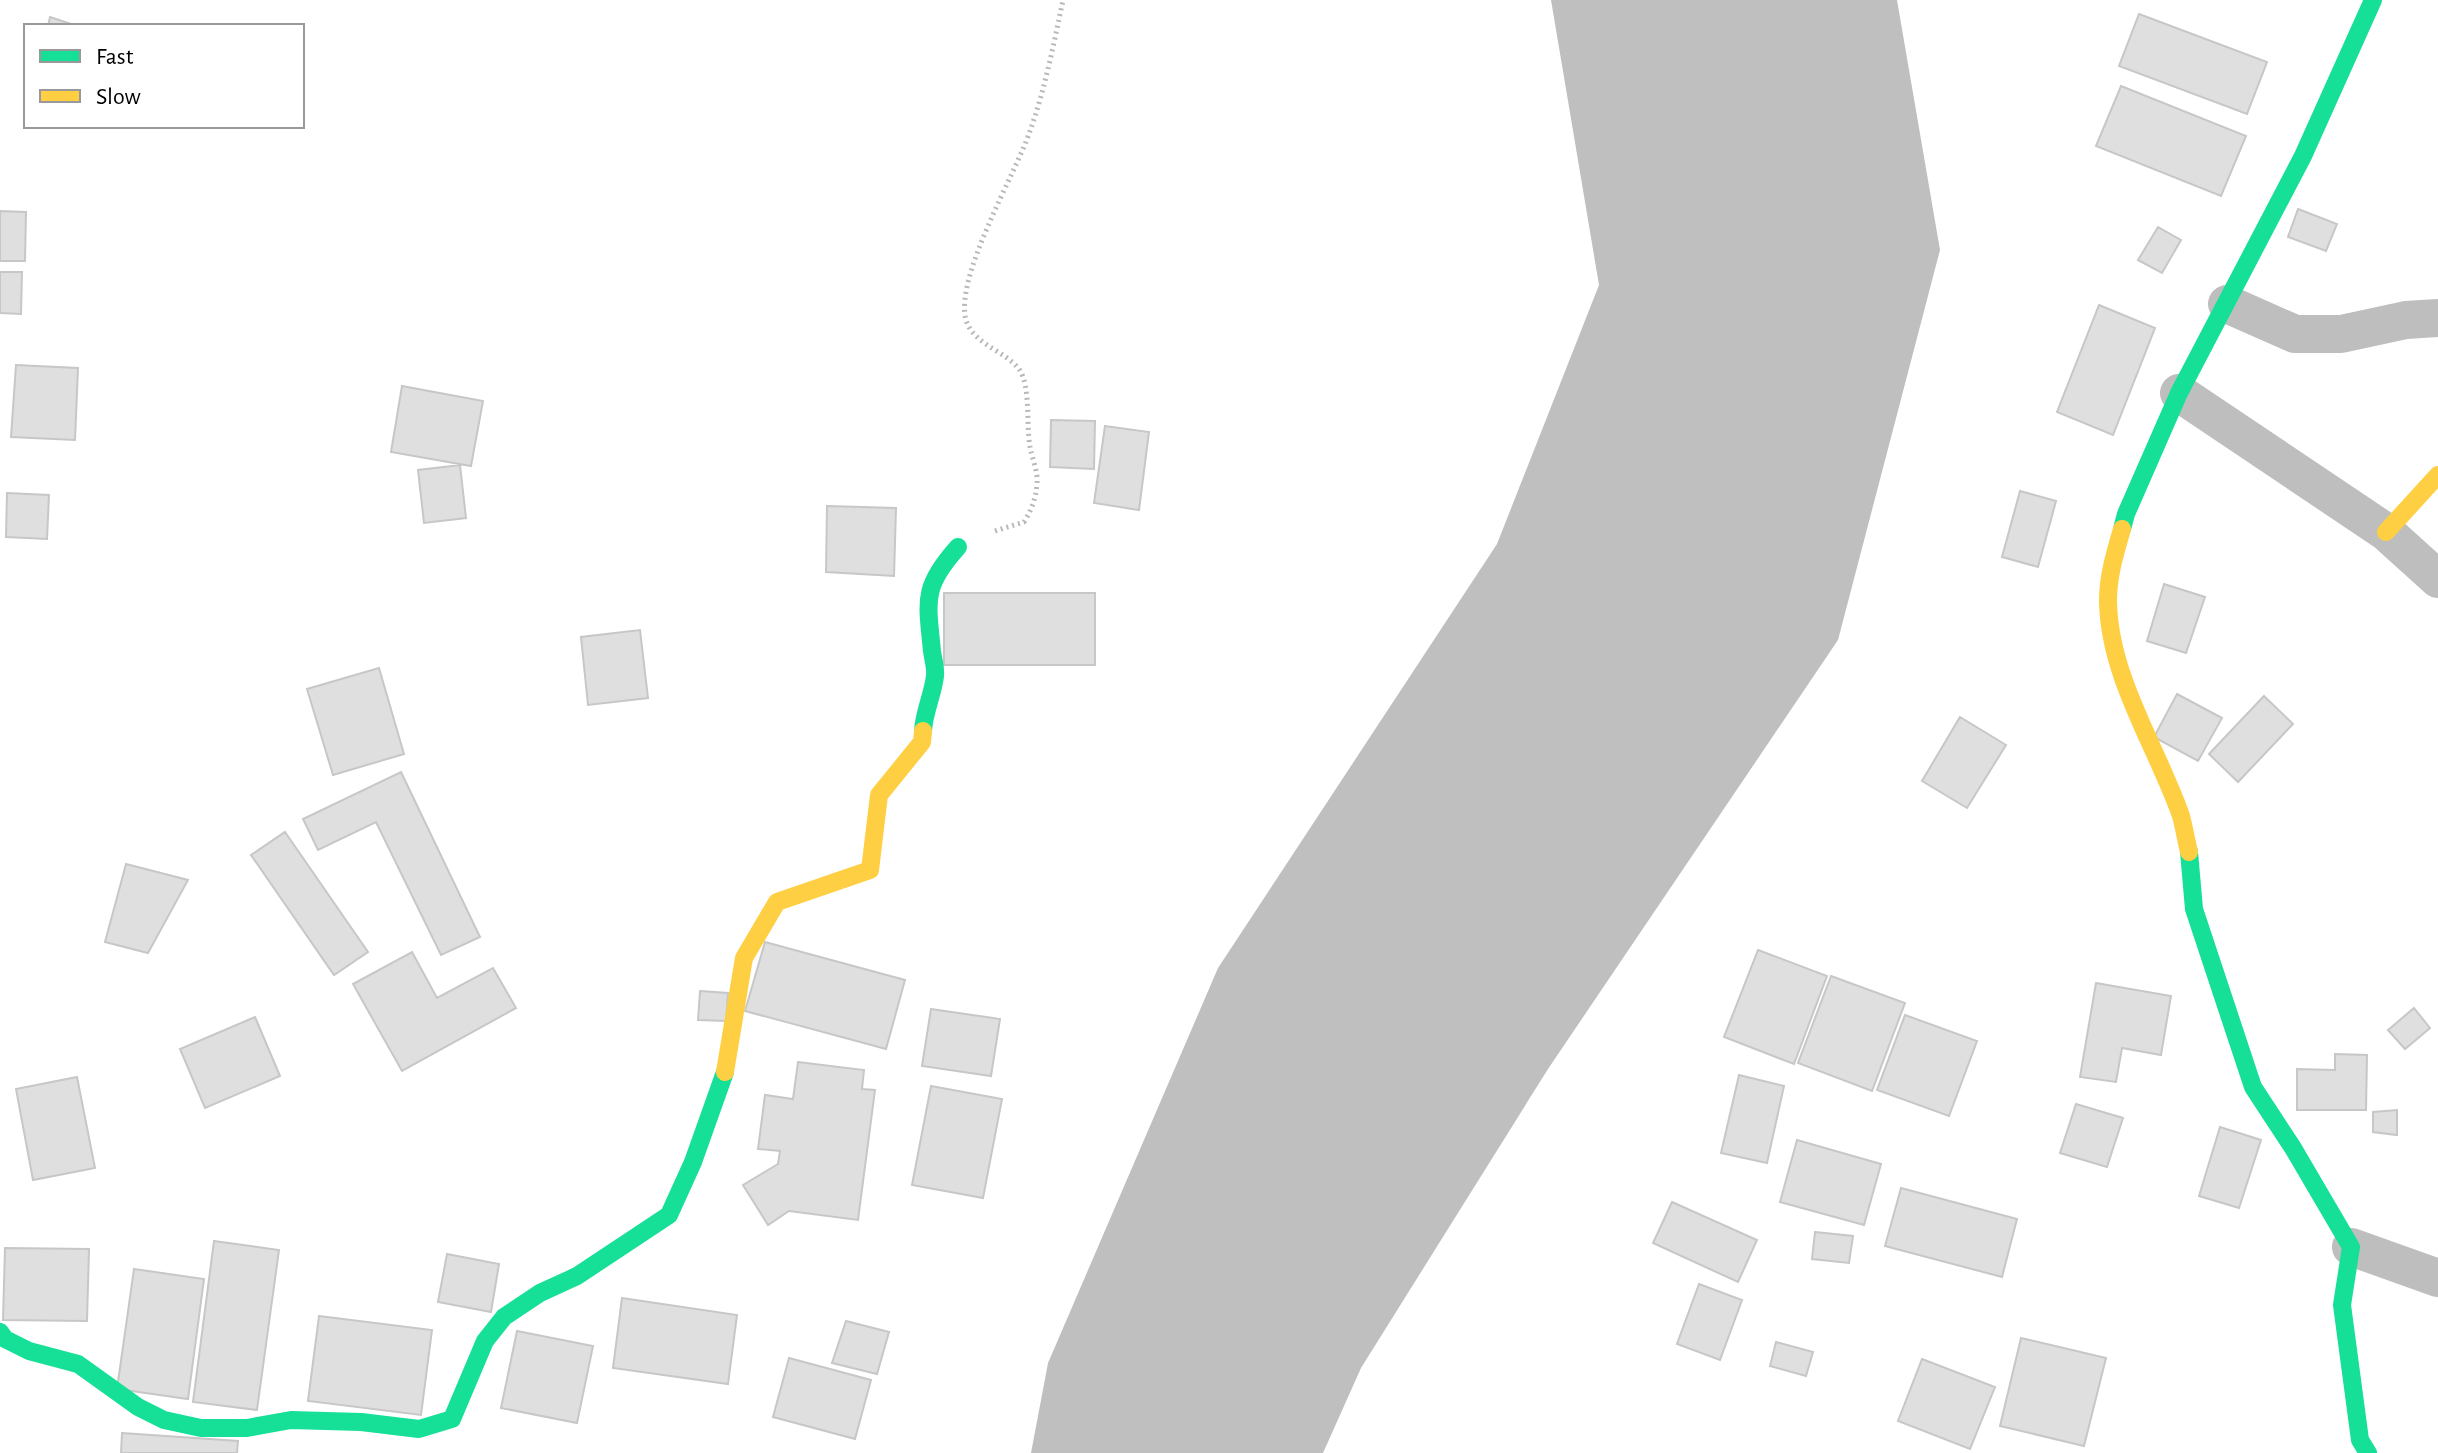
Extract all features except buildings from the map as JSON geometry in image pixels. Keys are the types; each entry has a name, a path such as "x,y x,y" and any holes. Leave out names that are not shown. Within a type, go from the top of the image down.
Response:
{"street":[{"path":"2368,1453 2360,1440 2342,1305 2351,1247 2253,1087 2194,909 2190,859 2181,817 2132,702 2113,640 2108,603 2110,573 2126,514 2179,393 2303,156 2373,0"},
{"path":"2227,304 2295,334 2341,334 2406,320 2438,318"},
{"path":"2179,393 2386,532 2438,579"},
{"path":"2386,532 2438,475"},
{"path":"0,1332 5,1339 29,1351 78,1364 138,1407 164,1420 201,1428 247,1428 291,1420 361,1422 419,1429 452,1419 485,1341 504,1317 540,1293 577,1276 669,1215 693,1162 726,1068 744,958 777,902 870,870 879,795 922,742 924,714 935,676 929,589 941,566 958,547"},
{"path":"2351,1247 2438,1278"}],"path":[{"path":"958,547 985,533 1024,522 1034,506 1038,479 1030,446 1022,373 1007,355 974,334 966,321 966,302 988,226 1030,131 1063,0"}],"shaded area":[{"path":"1551,0 1897,0 1940,250 1838,640 1548,1069 1361,1368 1323,1453 1031,1453 1048,1363 1218,968 1497,544 1599,285"}],"traffic: fast":[{"path":"2122,529 2179,393 2303,156 2373,0"},
{"path":"923,731 935,673 929,619 930,595 938,573 958,547"},
{"path":"2189,852 2194,909 2253,1087 2351,1247 2342,1305 2360,1440 2368,1453"},
{"path":"0,1332 5,1339 29,1351 78,1364 138,1407 164,1420 201,1428 247,1428 291,1420 361,1422 419,1429 452,1419 485,1341 504,1317 540,1293 577,1276 669,1215 693,1162 725,1072"}],"traffic: slow":[{"path":"2386,532 2438,475"},
{"path":"2122,529 2109,583 2110,629 2125,684 2181,816 2189,852"},
{"path":"725,1072 744,958 777,902 870,870 879,795 922,742 923,731"}]}
